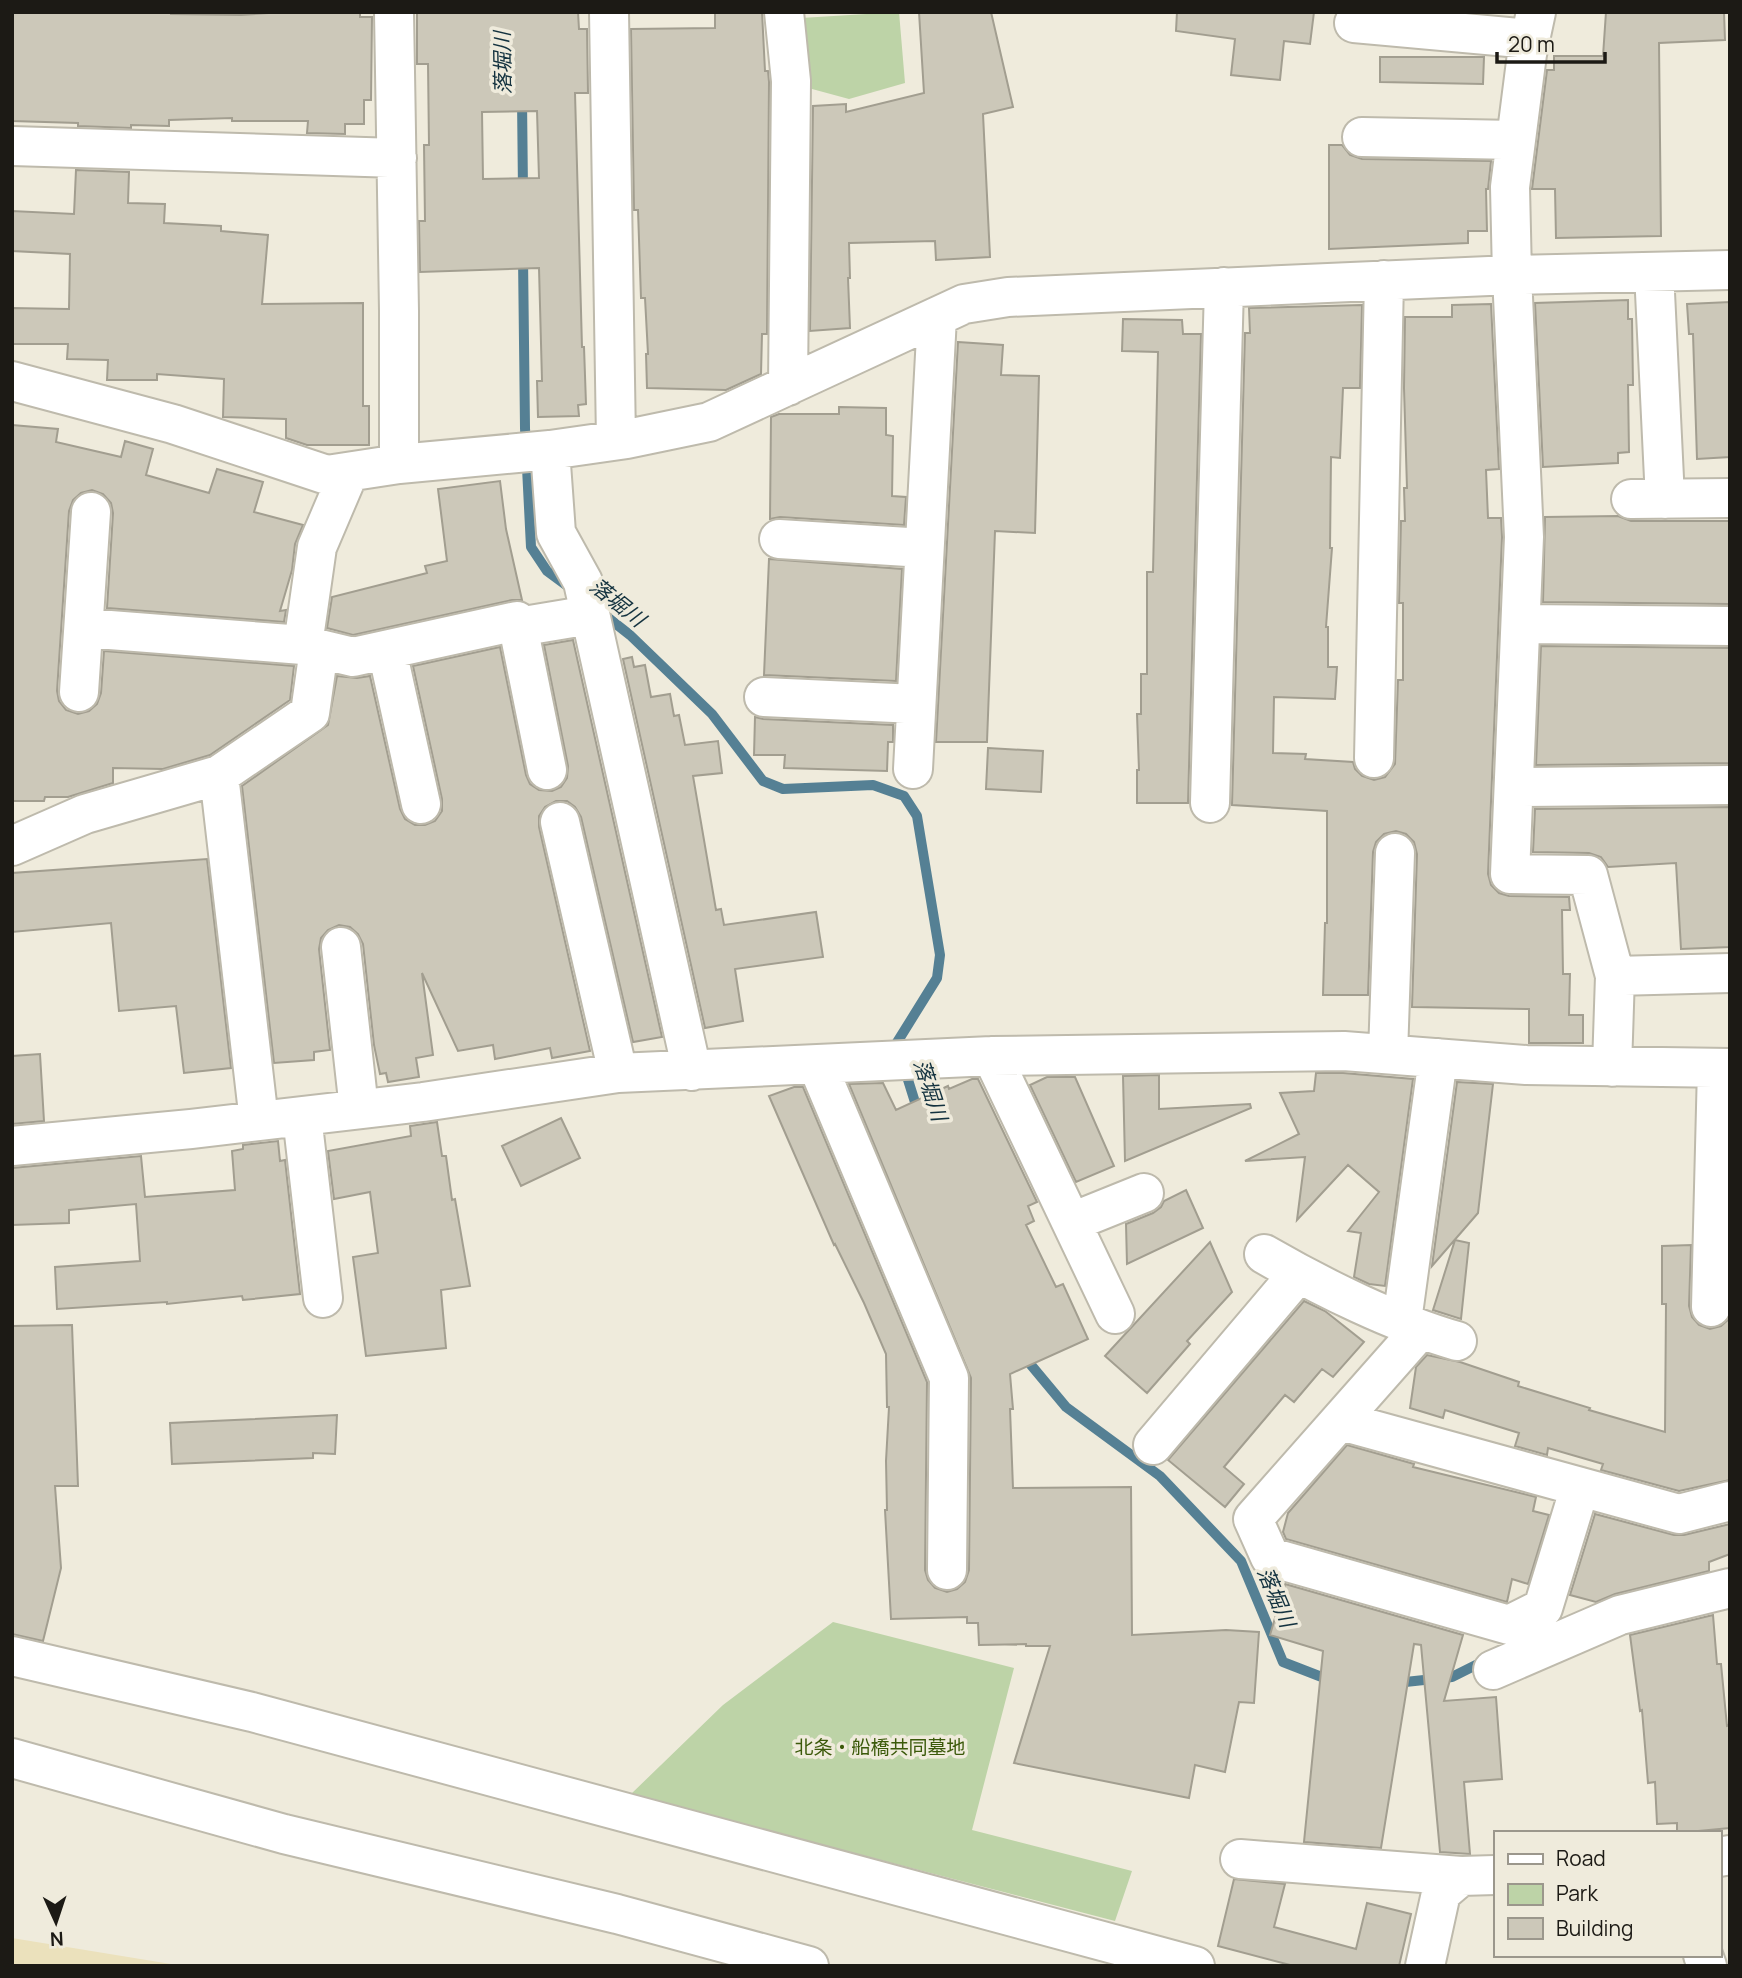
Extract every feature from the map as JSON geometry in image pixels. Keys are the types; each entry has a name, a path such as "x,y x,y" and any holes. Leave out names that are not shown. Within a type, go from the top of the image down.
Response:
{"street":[{"path":"394,12 400,464"},
{"path":"608,12 616,440"},
{"path":"784,12 791,81 788,386"},
{"path":"1354,23 1533,26 1510,187 1524,537 1516,788 1510,874 1588,875 1615,976 1612,1067"},
{"path":"1362,137 1516,140"},
{"path":"12,146 397,158"},
{"path":"12,381 173,424 327,475 400,464 616,440 709,422 964,304 1008,297 1512,275 1730,270"},
{"path":"1654,272 1648,499 1730,498"},
{"path":"1374,758 1384,280"},
{"path":"1210,803 1224,287"},
{"path":"912,769 937,317"},
{"path":"534,451 556,533 587,602 692,1071"},
{"path":"12,846 85,814 219,775 310,713 317,547 349,472"},
{"path":"79,692 91,512"},
{"path":"779,539 924,548"},
{"path":"518,627 587,602"},
{"path":"85,628 311,647 353,657 517,621 547,770"},
{"path":"1522,624 1730,626"},
{"path":"387,650 421,804"},
{"path":"764,697 916,704"},
{"path":"219,775 259,1121"},
{"path":"1516,788 1730,785"},
{"path":"560,822 618,1073"},
{"path":"1388,1054 1395,853"},
{"path":"341,947 359,1109"},
{"path":"1615,976 1730,972"},
{"path":"12,1146 302,1116 618,1073 898,1060 992,1056 1344,1051 1527,1065 1723,1068 1711,1307"},
{"path":"992,1056 1115,1314"},
{"path":"1438,1058 1411,1326 1342,1421 1253,1519 1270,1557 1509,1625 1543,1608 1580,1487"},
{"path":"817,1064 950,1378 947,1570"},
{"path":"302,1116 323,1297"},
{"path":"1072,1222 1144,1193"},
{"path":"1264,1254 1298,1274 1411,1326 1457,1341"},
{"path":"1153,1445 1298,1274"},
{"path":"1342,1421 1679,1514 1730,1502"},
{"path":"1493,1670 1620,1615 1730,1588"},
{"path":"12,1656 266,1715 1195,1966"},
{"path":"12,1758 284,1834 617,1914 809,1966"},
{"path":"1240,1859 1478,1876"},
{"path":"1425,1966 1441,1893 1478,1876"}],"green space":[{"path":"899,12 905,83 849,99 801,86 801,18"},
{"name":"北条・船橋共同墓地","path":"833,1622 1014,1668 972,1830 1132,1871 1115,1921 630,1795 723,1705"}],"sand":[{"path":"12,1938 183,1966 12,1966"}],"building":[{"path":"12,12 241,15 360,12 360,17 372,17 371,100 364,100 364,124 345,124 345,134 307,133 308,121 232,121 232,118 169,120 169,126 131,125 131,128 12,121"},
{"path":"417,12 578,12 579,29 587,29 588,93 575,93 586,404 578,405 579,416 538,417 537,381 542,381 539,268 420,272 419,221 425,221 424,145 429,145 428,64 417,64","holes":["537,111 539,178 483,179 482,112"]},
{"path":"715,12 762,12 765,71 768,71 769,82 767,334 762,334 761,374 726,390 647,388 645,298 641,298 638,210 634,210 631,29 715,28"},
{"path":"919,12 991,12 1013,107 983,114 990,257 936,260 935,241 849,243 850,328 810,331 813,106 846,104 846,112 924,93"},
{"path":"1177,12 1314,12 1310,44 1284,41 1280,80 1231,75 1235,39 1176,31"},
{"path":"1606,12 1724,12 1725,40 1659,43 1661,236 1556,238 1555,189 1532,189 1547,70 1554,70 1554,56 1603,56"},
{"path":"1380,57 1484,57 1483,84 1380,82"},
{"path":"1329,145 1342,145 1350,155 1362,159 1491,161 1486,189 1487,231 1468,231 1468,243 1329,249"},
{"path":"76,170 129,172 128,203 165,204 164,223 221,226 221,231 268,235 262,304 363,303 363,406 369,406 369,445 307,445 286,438 286,419 223,417 224,379 157,374 157,380 107,380 108,360 67,359 68,344 12,344 12,308 69,309 70,254 12,251 12,211 74,214"},
{"path":"1628,300 1628,319 1632,319 1633,385 1628,385 1629,452 1618,453 1618,463 1543,467 1535,303"},
{"path":"1730,302 1730,457 1697,459 1693,334 1689,334 1687,304"},
{"path":"1491,304 1499,469 1486,470 1488,518 1501,518 1502,537 1488,874 1491,885 1499,893 1509,896 1569,897 1570,910 1562,910 1563,974 1570,974 1569,1015 1583,1015 1583,1043 1529,1043 1529,1009 1412,1007 1417,854 1414,842 1406,834 1396,831 1384,834 1376,842 1373,852 1368,995 1323,995 1327,923 1327,811 1232,805 1245,333 1250,333 1249,308 1362,305 1360,388 1343,388 1340,458 1331,457 1332,548 1326,627 1328,667 1337,667 1335,699 1274,697 1273,753 1306,754 1305,759 1353,762 1355,769 1362,776 1374,780 1385,777 1395,764 1398,680 1403,680 1403,603 1399,603 1401,521 1405,521 1404,488 1407,488 1405,317 1452,317 1452,305"},
{"path":"1123,319 1182,320 1183,334 1201,334 1188,803 1137,803 1137,714 1141,714 1141,674 1147,674 1147,572 1153,572 1158,352 1122,351"},
{"path":"958,342 1003,345 1001,375 1039,376 1035,533 995,531 987,742 936,742"},
{"path":"839,407 886,408 886,435 893,436 892,496 906,497 904,525 780,517 770,519 771,417 779,414 839,414"},
{"path":"12,425 58,429 56,442 121,457 125,441 153,449 146,475 209,493 217,469 263,482 254,512 303,525 295,544 292,570 280,611 286,610 284,622 107,608 113,513 111,503 103,494 92,490 81,493 73,500 69,511 57,691 59,701 66,710 78,714 89,711 97,704 101,693 104,651 294,666 290,700 210,755 163,769 113,768 113,783 68,797 45,797 44,801 12,801"},
{"path":"500,481 506,529 522,600 353,635 327,628 332,597 427,573 425,566 447,561 438,489"},
{"path":"1618,516 1631,521 1730,521 1730,604 1543,602 1545,517"},
{"path":"769,559 902,569 896,681 764,675"},
{"path":"573,640 662,1037 633,1042 581,817 567,801 556,801 545,807 539,816 539,827 590,1051 552,1058 550,1048 495,1059 493,1045 458,1051 422,973 433,1055 416,1058 419,1077 388,1082 386,1073 380,1074 374,1045 363,944 358,934 350,927 339,925 328,930 321,938 319,949 330,1050 314,1052 314,1060 274,1063 242,786 328,725 337,676 370,676 400,809 405,819 415,825 435,821 442,811 442,799 413,666 500,647 526,775 530,784 539,790 552,791 561,787 567,778 568,766 544,645"},
{"path":"1541,646 1730,648 1730,763 1536,765"},
{"path":"632,657 634,667 645,665 651,697 670,694 674,716 679,715 685,745 718,741 722,773 693,776 716,910 721,909 724,925 816,912 823,957 735,969 743,1021 705,1028 623,659"},
{"path":"755,717 893,725 893,742 888,742 887,771 784,768 785,755 754,755"},
{"path":"988,748 1043,751 1041,792 986,789"},
{"path":"1730,807 1730,947 1681,949 1676,863 1608,867 1601,857 1589,853 1533,852 1535,809"},
{"path":"207,859 231,1068 184,1073 176,1006 119,1011 111,923 12,932 12,873"},
{"path":"40,1054 44,1121 12,1124 12,1056"},
{"path":"1316,1073 1413,1079 1385,1286 1369,1284 1354,1277 1361,1233 1348,1231 1379,1192 1348,1165 1297,1220 1305,1157 1245,1161 1299,1134 1280,1093 1314,1091"},
{"path":"1159,1075 1159,1109 1250,1104 1251,1108 1125,1161 1123,1076"},
{"path":"1047,1077 1075,1077 1114,1166 1076,1182 1030,1085"},
{"path":"978,1079 1037,1202 1028,1206 1034,1221 1026,1225 1056,1287 1063,1284 1088,1339 1010,1374 1013,1488 1131,1487 1132,1635 1226,1630 1259,1632 1254,1703 1239,1702 1225,1772 1195,1765 1189,1798 1014,1763 1050,1646 979,1645 978,1623 967,1623 967,1617 891,1619 885,1510 889,1407 886,1354 864,1303 834,1245 769,1096 794,1087 803,1087 927,1382 925,1570 928,1580 935,1588 947,1592 957,1589 965,1582 969,1570 971,1378 849,1084 883,1083 896,1110 948,1086 949,1089"},
{"path":"1457,1082 1493,1084 1478,1213 1432,1266"},
{"path":"561,1118 580,1158 521,1186 502,1146"},
{"path":"437,1122 442,1156 446,1156 452,1200 455,1199 470,1286 441,1290 446,1348 366,1356 353,1257 378,1253 370,1192 334,1199 328,1151 411,1136 410,1126"},
{"path":"278,1141 280,1161 285,1160 300,1294 243,1300 242,1296 167,1304 57,1309 55,1267 140,1261 136,1204 69,1210 69,1223 12,1225 12,1168 141,1156 145,1197 235,1190 232,1151 243,1149 243,1145"},
{"path":"1186,1190 1203,1228 1127,1264 1126,1224 1153,1213 1164,1201"},
{"path":"1455,1240 1469,1243 1461,1319 1433,1310"},
{"path":"1210,1242 1232,1292 1187,1341 1190,1344 1147,1393 1105,1356"},
{"path":"1691,1245 1689,1306 1692,1317 1699,1325 1710,1329 1721,1326 1730,1318 1730,1480 1679,1491 1601,1470 1603,1464 1548,1448 1547,1455 1515,1446 1519,1433 1445,1410 1443,1418 1410,1408 1416,1367 1427,1355 1460,1362 1519,1382 1518,1386 1665,1432 1666,1304 1662,1304 1662,1246"},
{"path":"1304,1301 1325,1311 1364,1342 1333,1377 1322,1369 1294,1402 1285,1395 1224,1467 1244,1484 1225,1507 1168,1460"},
{"path":"72,1325 78,1486 55,1486 61,1568 43,1641 12,1634 12,1326"},
{"path":"337,1415 335,1454 313,1453 313,1458 172,1464 170,1423"},
{"path":"1347,1445 1414,1464 1413,1467 1536,1497 1533,1511 1549,1515 1528,1584 1512,1579 1507,1602 1286,1539 1283,1532 1288,1513"},
{"path":"1595,1514 1674,1535 1730,1524 1730,1554 1709,1562 1709,1571 1615,1594 1596,1602 1570,1595"},
{"path":"1285,1584 1463,1635 1444,1701 1496,1697 1502,1779 1464,1782 1470,1854 1440,1852 1421,1645 1414,1644 1381,1848 1304,1842 1323,1651 1270,1635"},
{"path":"1713,1615 1717,1664 1721,1664 1727,1726 1730,1725 1730,1828 1677,1831 1677,1823 1657,1824 1655,1782 1648,1783 1642,1710 1640,1711 1630,1635"},
{"path":"1234,1879 1285,1884 1274,1927 1356,1949 1367,1903 1411,1914 1399,1966 1294,1966 1218,1946"}],"waterway":[{"name":"落堀川","path":"522,99 523,191"},
{"name":"落堀川","path":"523,257 525,428 531,547 547,571 570,588"},
{"name":"落堀川","path":"602,613 630,635 712,714 763,781 783,789 873,785 904,796 917,816 940,955 937,978 896,1044 899,1052"},
{"name":"落堀川","path":"904,1067 919,1115"},
{"name":"落堀川","path":"1025,1353 1031,1365 1066,1407 1160,1476 1241,1561 1283,1662 1332,1681"},
{"name":"落堀川","path":"1396,1683 1452,1677 1488,1659"}]}
